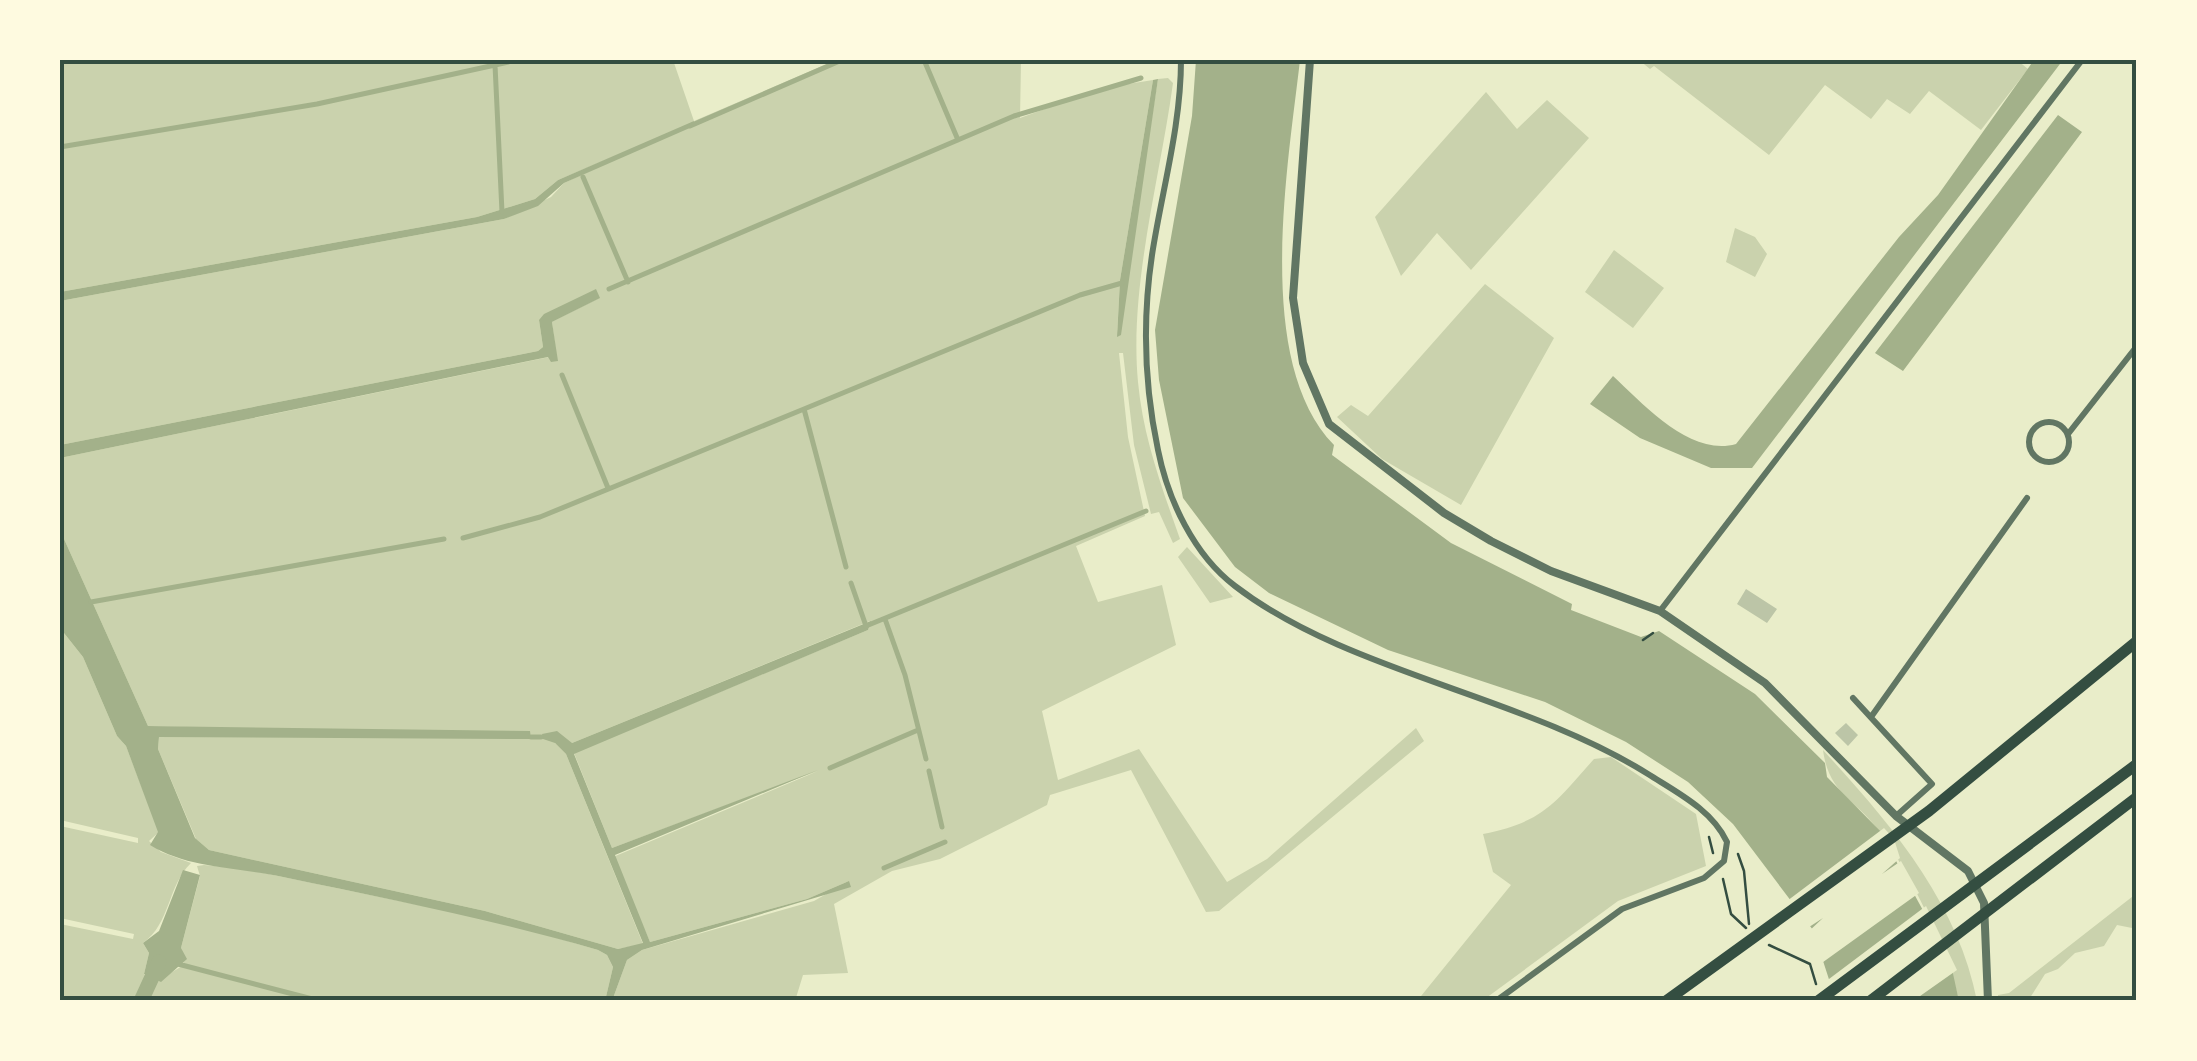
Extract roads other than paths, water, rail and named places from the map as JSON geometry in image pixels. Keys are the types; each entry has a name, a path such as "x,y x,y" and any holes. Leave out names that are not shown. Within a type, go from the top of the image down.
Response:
{"highway":[{"path":"1666,1001 1914,822 2137,641"},
{"path":"1819,1001 2137,764"},
{"path":"1870,1001 2137,797"}],"street":[{"path":"1181,60 1181,93 1152,256 1144,348 1158,454 1174,504 1200,550 1234,585 1357,651 1482,696 1618,755 1704,811 1728,842 1724,861 1704,878 1622,909 1496,1001"},
{"path":"1310,60 1293,285 1302,363 1322,412 1358,450 1491,541 1551,572 1660,611 1765,684 1896,816 1968,871 1984,903 1990,948 1988,1001"},
{"path":"1660,611 2082,60"},
{"path":"2068,434 2078,427 2137,346"},
{"path":"2041,423 2057,423 2068,434 2068,450 2056,461 2041,461 2030,450 2030,434 2041,423"},
{"path":"1871,717 2028,498"},
{"path":"1853,698 1932,784 1896,816"}],"waterway":[{"path":"494,60 495,65 517,60"},
{"path":"690,126 842,60"},
{"path":"924,60 958,140"},
{"path":"60,147 317,104 495,65 502,212"},
{"path":"609,289 1014,116 1141,78"},
{"path":"583,177 628,282"},
{"path":"846,567 804,409 1080,295 1122,283"},
{"path":"562,375 608,488"},
{"path":"463,538 540,517 804,409"},
{"path":"851,583 866,626 1146,511"},
{"path":"91,602 444,539"},
{"path":"885,619 905,675 926,759"},
{"path":"830,768 918,730"},
{"path":"531,737 541,737"},
{"path":"929,771 942,827"},
{"path":"884,868 945,842"},
{"path":"141,1001 159,962"},
{"path":"178,964 320,1001"}]}
